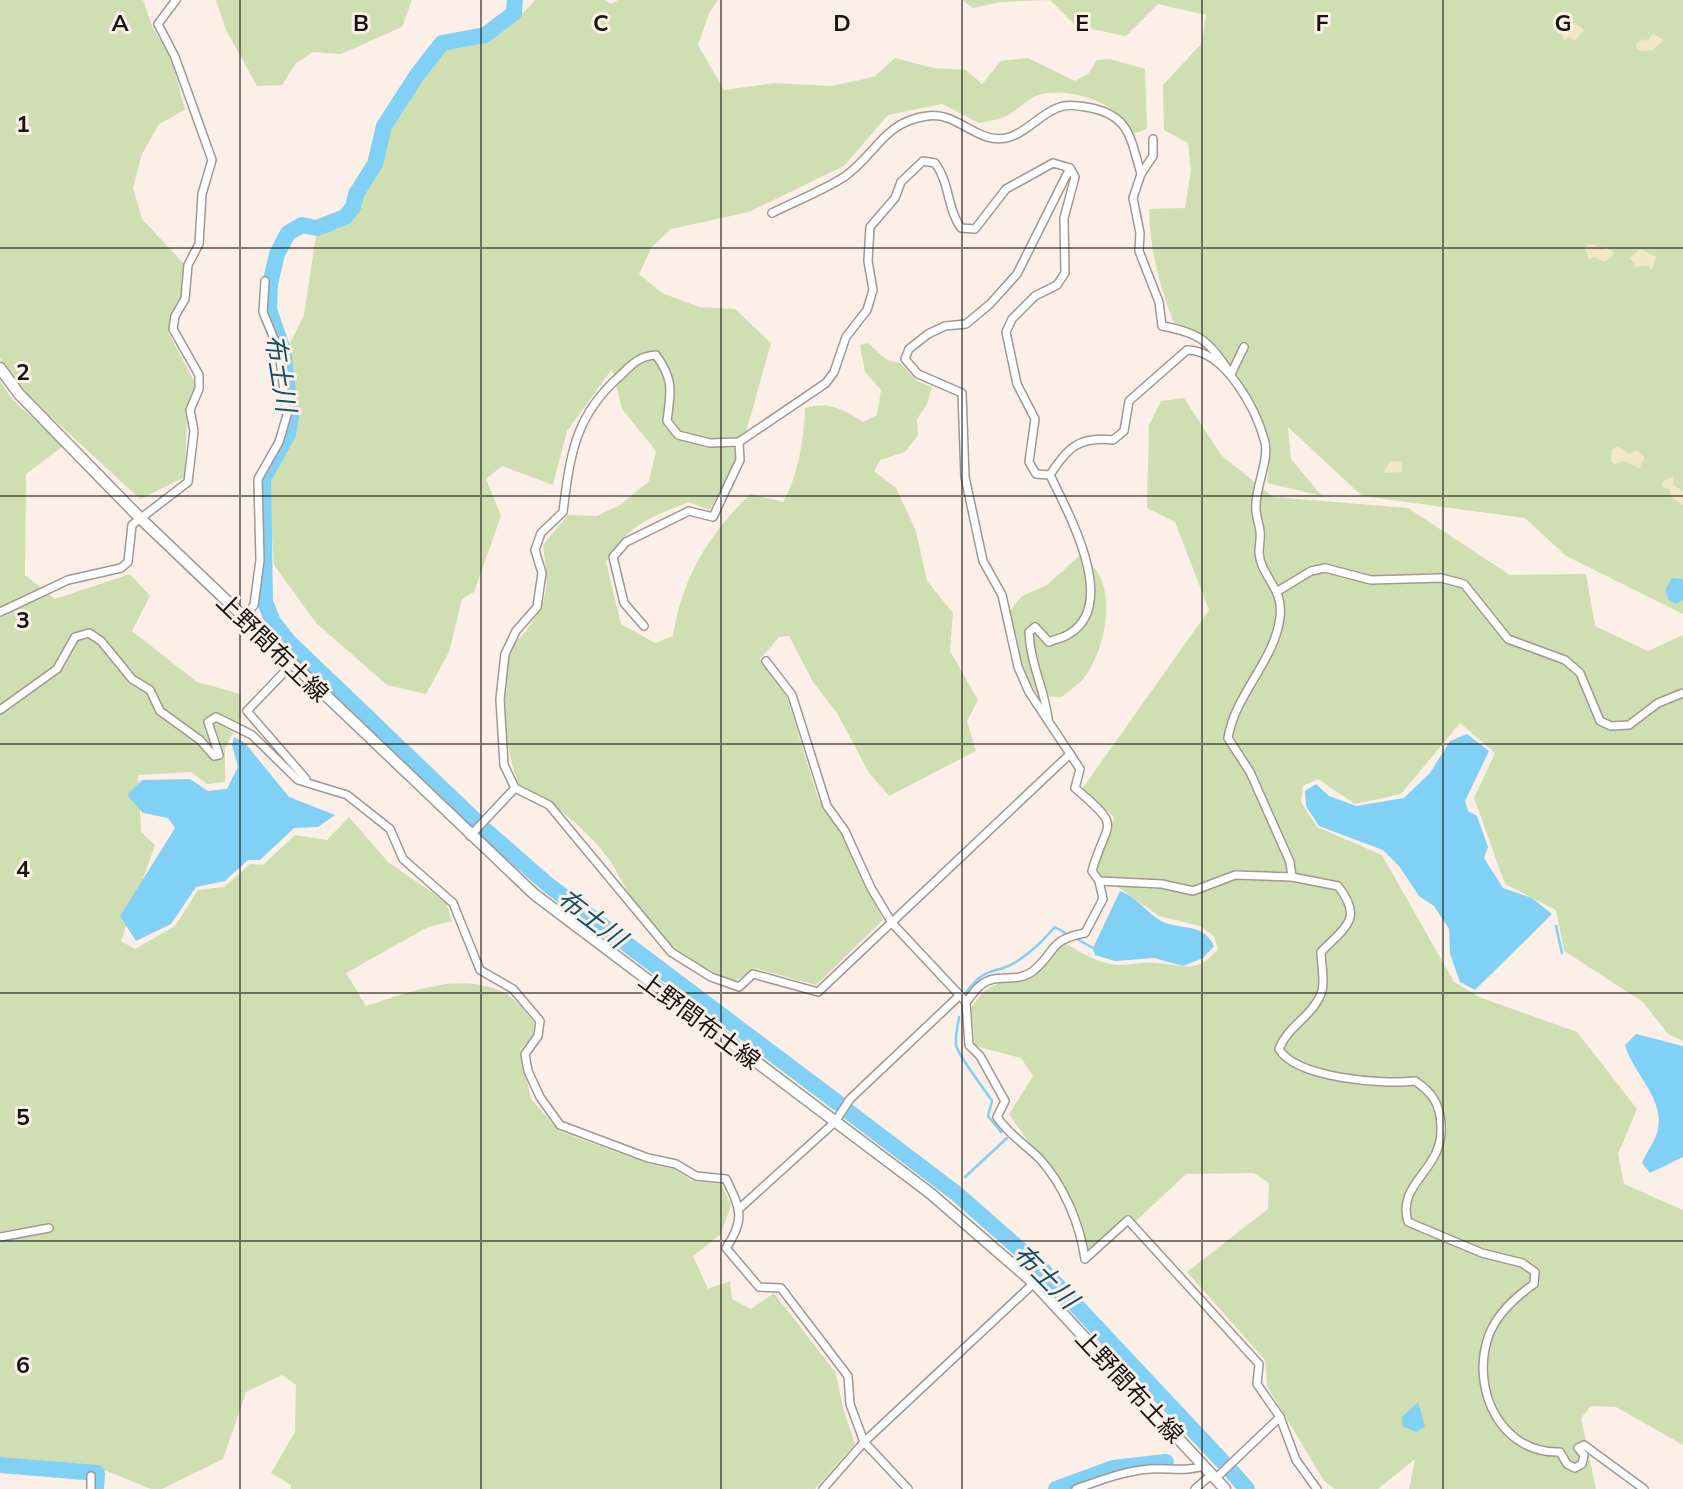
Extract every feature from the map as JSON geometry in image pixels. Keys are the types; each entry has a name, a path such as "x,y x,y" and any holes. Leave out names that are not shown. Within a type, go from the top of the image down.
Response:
{"main road":[{"name":"上野間布土線","path":"0,368 19,394 139,517 470,836 534,894 930,1193 1034,1283 1225,1489"}],"street":[{"path":"0,612 68,580 121,568 128,562 132,525 188,482 194,431 190,410 199,389 199,375 173,329 175,316 185,299 188,265 199,244 202,194 212,160 176,57 158,24 176,0"},
{"path":"772,213 844,177 901,122 929,115 949,117 990,141 1012,137 1056,108 1076,105 1107,110 1119,119 1132,143 1141,174"},
{"path":"1153,139 1153,156 1141,174 1133,198 1139,251 1159,302 1162,326 1188,331 1208,340 1231,374 1266,444 1255,507 1261,534 1261,563 1279,591 1280,615 1275,639 1241,699 1230,723 1228,738 1250,772 1290,862 1292,877"},
{"path":"1050,475 1036,474 1029,462 1035,419 1017,384 1006,332 1012,319 1035,296 1057,285 1065,273 1064,218 1075,177 1070,168 1053,163 1006,189 975,229 961,228 954,219 942,172 936,163 923,161 901,182 895,198 870,227 867,261 873,290 867,310 846,337 834,372 826,383 739,442 710,443 678,435 667,421 671,392 669,373 656,355 642,356 597,396 576,437 568,470 563,512 541,533 535,550 542,573 537,607 516,631 505,654 501,729 504,765 515,788 549,804 671,952 711,977 739,987 753,974 818,992 1070,754"},
{"path":"966,1002 982,984 996,978 1016,979 1032,972 1063,937 1085,933 1103,899 1099,881 1092,871 1110,832 1104,813 1075,788 1080,769 1048,722 1018,667 1002,595 983,561 965,477 962,393 918,374 905,359 909,349 928,334 945,326 966,324 990,304 1017,274 1070,168"},
{"path":"243,619 254,605 260,560 258,479 279,442 287,415 279,351 263,312 265,281"},
{"path":"1231,374 1244,347"},
{"path":"1050,475 1061,457 1077,443 1093,438 1112,440 1124,431 1129,401 1187,350 1202,350 1231,374"},
{"path":"644,626 624,603 613,557 626,542 689,511 713,517 740,460 739,442"},
{"path":"1048,722 1046,701 1030,657 1029,632 1035,626 1049,642 1070,634 1087,611 1089,589 1089,561 1050,475"},
{"path":"1279,591 1311,571 1325,568 1371,580 1441,578 1464,584 1508,639 1565,660 1580,673 1600,721 1611,726 1629,725 1658,703 1683,693"},
{"path":"0,710 38,680 57,669 75,637 89,633 101,641 132,679 150,690 160,711 200,740 214,756 219,755 218,745 208,722 216,717 252,735 298,780 347,794 367,814 390,829 403,859 453,903 480,970 513,989 540,1021 538,1036 525,1054 528,1071 540,1097 560,1125 648,1158 676,1164 696,1176 726,1179 740,1208 739,1230 726,1248 759,1287 781,1288 848,1377 850,1404 864,1442 908,1489"},
{"path":"766,661 792,695 827,806 845,831 871,888 892,923 966,1002 969,1045 981,1056 1004,1101 997,1116 1007,1131 1039,1158 1056,1180 1082,1234 1085,1259 1128,1220 1259,1364 1257,1384 1280,1417 1296,1460 1317,1489"},
{"path":"291,665 247,712 268,732 299,775 312,783"},
{"path":"470,836 515,788"},
{"path":"1099,881 1162,884 1192,891 1235,875 1292,877 1338,886 1349,900 1353,912 1349,923 1321,952 1322,990 1311,1011 1284,1034 1279,1049 1285,1059 1321,1073 1398,1083 1415,1080 1432,1092 1441,1113 1442,1143 1434,1161 1408,1194 1404,1209 1408,1222 1482,1253 1522,1263 1535,1272 1534,1283 1513,1299 1494,1324 1487,1340 1483,1365 1487,1392 1495,1413 1510,1435 1530,1450 1560,1452 1567,1464 1575,1468 1582,1464 1584,1455 1578,1448 1584,1445 1644,1489"},
{"path":"740,1208 835,1122 850,1099 959,996"},
{"path":"0,1237 49,1228"},
{"path":"823,1489 864,1442 1034,1283"},
{"path":"1195,1489 1210,1473 1280,1417"},
{"path":"1076,1489 1115,1475 1152,1469 1210,1473"},
{"path":"91,1489 92,1476"}],"green space":[{"path":"0,0 143,0 153,28 171,57 185,110 159,124 142,154 133,188 142,219 184,264 182,296 172,311 168,332 196,385 187,412 185,477 140,499 23,391 0,358"},
{"path":"216,0 412,0 402,27 341,54 313,52 296,63 282,85 257,86 226,30"},
{"path":"535,0 606,0 611,4 618,0 718,0 709,13 698,45 724,90 774,83 831,86 874,77 895,58 933,68 966,70 982,84 1001,61 1028,58 1075,81 1088,74 1097,60 1110,59 1145,69 1147,129 1133,134 1126,123 1106,106 1079,95 1065,93 1038,95 1007,116 979,123 942,104 888,115 844,166 749,212 671,229 652,247 639,274 662,293 699,307 735,309 771,343 739,457 710,510 688,502 651,518 623,539 606,562 621,624 655,643 673,636 677,614 690,576 709,542 735,510 750,494 783,502 793,481 799,457 805,408 828,406 849,413 863,422 877,415 881,390 865,372 860,345 868,343 887,360 900,363 917,381 932,387 927,404 917,419 918,435 905,452 880,460 874,471 896,488 916,531 927,581 953,613 950,651 978,700 967,721 976,751 889,796 869,773 837,713 813,682 789,636 779,637 760,659 787,697 818,798 836,824 883,920 816,985 754,968 736,981 706,969 680,952 646,918 632,900 609,859 590,837 556,808 519,785 514,771 505,722 505,672 510,650 526,631 544,600 546,571 543,545 568,515 597,516 620,505 649,481 656,451 622,409 612,369 567,431 553,485 502,466 486,479 501,516 474,592 462,599 449,652 426,694 387,685 316,623 274,565 268,483 297,427 296,401 286,351 304,315 316,236 347,220 378,170 390,125 446,49 495,34 515,20"},
{"path":"962,0 1050,0 1000,2 973,8"},
{"path":"1050,0 1683,0 1683,614 1566,556 1525,518 1362,496 1288,427 1291,459 1322,496 1267,483 1271,444 1243,385 1218,347 1176,328 1165,299 1151,240 1149,209 1185,208 1191,170 1188,143 1164,130 1163,85 1202,43 1206,15 1158,4 1126,36 1076,26"},
{"path":"0,381 12,399 63,446 26,474 25,575 55,599 130,574 150,596 132,631 197,682 241,694 240,719 225,748 225,782 207,784 191,772 138,775 141,832 155,845 121,941 135,949 175,926 198,890 224,887 250,864 263,865 295,835 327,840 349,817 388,862 446,902 452,921 428,927 346,973 366,1006 419,990 455,983 491,987 508,995 534,1022 533,1036 520,1050 531,1099 559,1131 649,1164 675,1169 692,1181 721,1184 731,1205 721,1234 693,1256 708,1289 730,1281 732,1299 751,1309 774,1293 836,1373 843,1408 855,1444 815,1489 291,1489 291,1485 271,1473 295,1432 296,1385 282,1375 246,1392 223,1459 162,1489 151,1489 99,1468 0,1459"},
{"path":"1184,398 1221,455 1273,497 1408,508 1510,575 1586,574 1595,626 1648,651 1683,635 1683,1041 1668,1034 1643,1002 1564,951 1556,910 1505,884 1474,798 1495,753 1460,723 1401,794 1355,804 1318,779 1303,786 1301,802 1317,827 1382,855 1454,982 1479,997 1577,1032 1637,1109 1618,1154 1624,1184 1683,1210 1683,1445 1616,1407 1591,1406 1581,1418 1596,1489 1409,1489 1415,1459 1378,1489 1335,1489 1324,1481 1267,1386 1265,1360 1187,1272 1268,1209 1269,1183 1254,1173 1186,1174 1135,1222 1127,1215 1089,1252 1078,1214 1057,1174 1032,1147 1009,1114 1033,1076 1021,1058 975,1046 971,1008 977,999 996,984 1030,979 1063,942 1097,960 1119,965 1153,963 1190,967 1203,962 1218,949 1214,936 1200,926 1159,916 1097,872 1114,817 1082,789 1209,610 1175,522 1147,508 1149,425 1161,401"},
{"path":"1079,556 1092,566 1101,579 1105,594 1106,611 1100,645 1087,674 1062,697 1038,696 1013,656 1002,620 1022,596 1047,585"}],"sand":[{"path":"1566,23 1575,23 1584,30 1575,41 1569,37 1564,40 1560,29"},
{"path":"1653,34 1662,39 1662,42 1653,50 1637,49 1636,44 1642,39 1647,41"},
{"path":"1587,245 1595,245 1601,250 1606,247 1613,252 1613,256 1605,262 1594,257 1589,260 1585,248"},
{"path":"1640,249 1656,257 1652,270 1647,266 1636,267 1630,258"},
{"path":"1618,446 1629,454 1637,450 1645,458 1639,468 1624,461 1615,464 1611,462 1612,450"},
{"path":"1390,461 1401,462 1402,472 1383,473"},
{"path":"1674,476 1673,485 1683,491 1683,505 1671,497 1669,489 1662,487 1663,481"}],"water":[{"path":"1672,578 1683,579 1683,600 1676,604 1669,600 1665,590"},
{"path":"1467,734 1489,751 1465,801 1468,811 1477,816 1488,847 1484,858 1503,888 1532,898 1552,914 1475,990 1460,982 1450,954 1449,929 1434,906 1419,896 1399,866 1383,850 1319,826 1306,806 1305,791 1316,784 1329,796 1356,806 1404,798 1430,773 1450,741"},
{"path":"234,737 245,743 289,797 335,815 318,827 294,828 260,860 248,860 225,881 196,887 171,924 136,941 120,916 175,828 168,818 143,813 127,795 142,780 190,779 208,791 227,789 238,767 232,745"},
{"path":"1120,891 1161,921 1204,933 1214,946 1203,958 1183,966 1154,958 1115,961 1095,955 1093,948"},
{"path":"1636,1034 1683,1046 1683,1157 1650,1173 1642,1163 1656,1137 1659,1121 1653,1098 1625,1045"},
{"path":"1418,1402 1425,1427 1416,1432 1402,1426 1402,1417"}],"waterway":[{"name":"布土川","path":"477,822 289,642 273,622 265,602 263,479 288,434 291,416 283,350 269,310 270,284 277,254 288,233 302,225 317,228 345,217 353,207 356,194 375,164 384,126 417,75 442,43 485,35 514,13 515,0"},
{"name":"布土川","path":"484,829 547,884 838,1103"},
{"path":"1556,926 1562,953"},
{"path":"965,994 986,974 1024,957 1055,927 1065,933"},
{"path":"1077,939 1093,948"},
{"path":"959,1017 956,1045 992,1101 988,1116 1001,1132"},
{"name":"布土川","path":"849,1112 957,1194 1040,1267 1223,1462"},
{"path":"965,1177 1007,1138"},
{"path":"1056,1489 1113,1468 1166,1462"},
{"path":"0,1465 97,1473 96,1489"},
{"name":"布土川","path":"1232,1472 1247,1489"}]}
